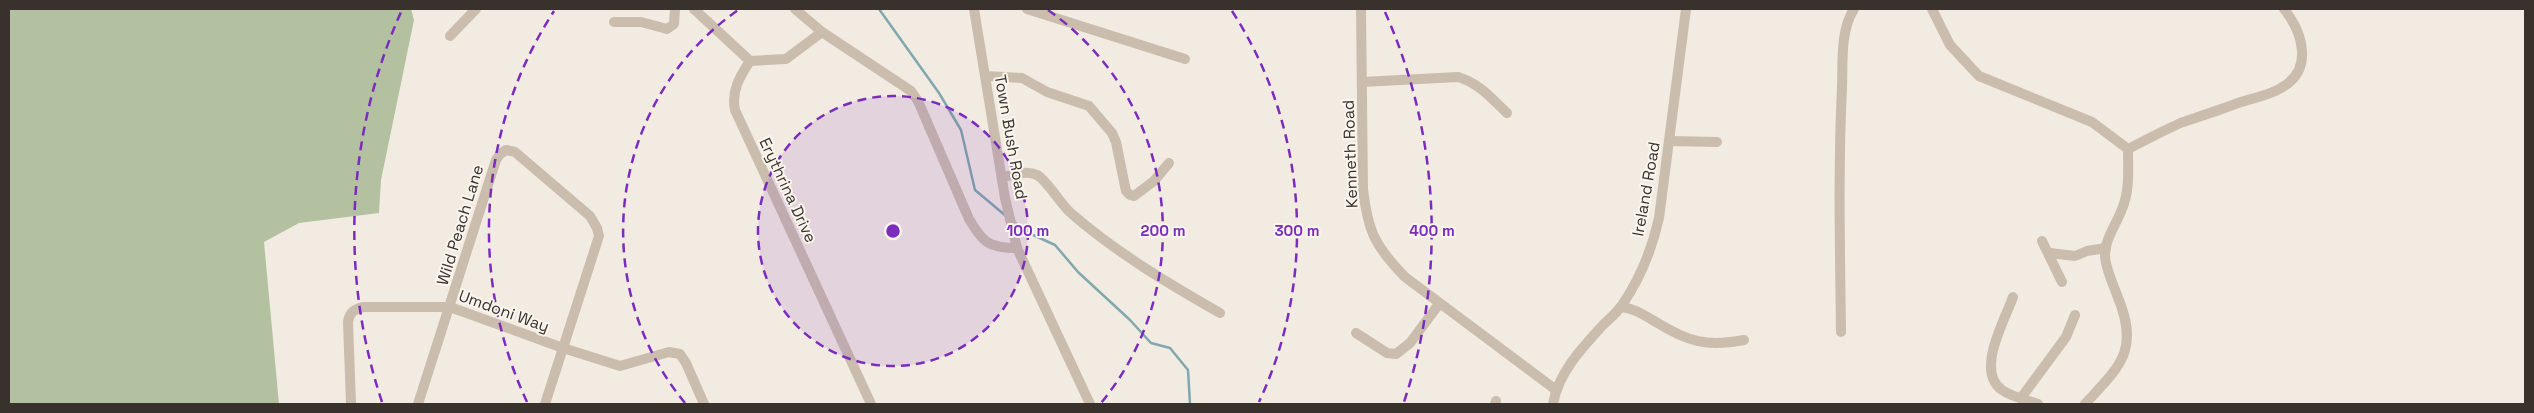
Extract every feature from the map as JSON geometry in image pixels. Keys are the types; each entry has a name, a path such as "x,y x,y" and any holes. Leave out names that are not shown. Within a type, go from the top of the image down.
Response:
{"street":[{"path":"450,36 476,9"},
{"path":"614,22 641,22 667,29 674,24 675,9"},
{"path":"694,9 750,61 786,59 822,32"},
{"path":"795,9 822,32 911,91 918,101 969,220 978,234 996,248 1016,248"},
{"name":"Town Bush Road","path":"974,9 1003,176 1005,198 1016,248 1090,404"},
{"path":"1027,9 1185,59"},
{"name":"Kenneth Road","path":"1361,9 1363,189 1371,231 1383,255 1405,278 1556,390"},
{"name":"Ireland Road","path":"1553,404 1556,390 1565,372 1589,340 1621,307 1639,274 1655,237 1670,141 1686,9"},
{"path":"1841,332 1841,112 1844,40 1846,26 1854,9"},
{"path":"1932,9 1950,44 1979,76 2092,122 2128,149"},
{"path":"2128,149 2183,122 2282,88 2293,78 2301,63 2302,44 2292,19 2284,9"},
{"name":"Erythrina Drive","path":"750,61 734,92 735,110 871,404"},
{"path":"986,76 1022,78 1047,92 1089,106 1112,133 1126,191 1130,196 1134,196 1154,181 1169,163"},
{"path":"1362,82 1458,77 1469,80 1481,88 1507,113"},
{"path":"1670,141 1717,142"},
{"path":"2085,404 2120,365 2128,332 2127,322 2105,258 2106,248 2123,208 2128,179 2128,149"},
{"name":"Wild Peach Lane","path":"418,404 496,160 502,152 510,150 590,216 597,228 597,242 545,404"},
{"path":"1003,176 1036,174 1044,180 1055,197 1070,213 1114,247 1220,314"},
{"path":"2042,241 2050,253 2062,282"},
{"path":"2050,253 2075,256 2087,251 2106,248"},
{"path":"2014,297 1989,365 1995,383 2002,390 2038,404"},
{"path":"1356,333 1387,353 1396,354 1410,343 1439,304"},
{"name":"Umdoni Way","path":"351,404 348,322 350,313 356,308 363,307 450,307 563,348 620,366 669,352 680,354 686,362 704,404"},
{"path":"1621,307 1637,311 1672,331 1699,342 1721,344 1744,340"},
{"path":"2020,398 2066,337 2075,315"}],"green space":[{"path":"9,9 411,9 414,20 381,180 379,213 299,223 264,242 279,404 9,404"}],"waterway":[{"path":"879,9 939,93 961,130 975,190 1006,216"},
{"path":"1014,222 1031,234 1055,245 1078,272 1130,320 1151,343 1170,348 1188,370 1190,404"}]}
